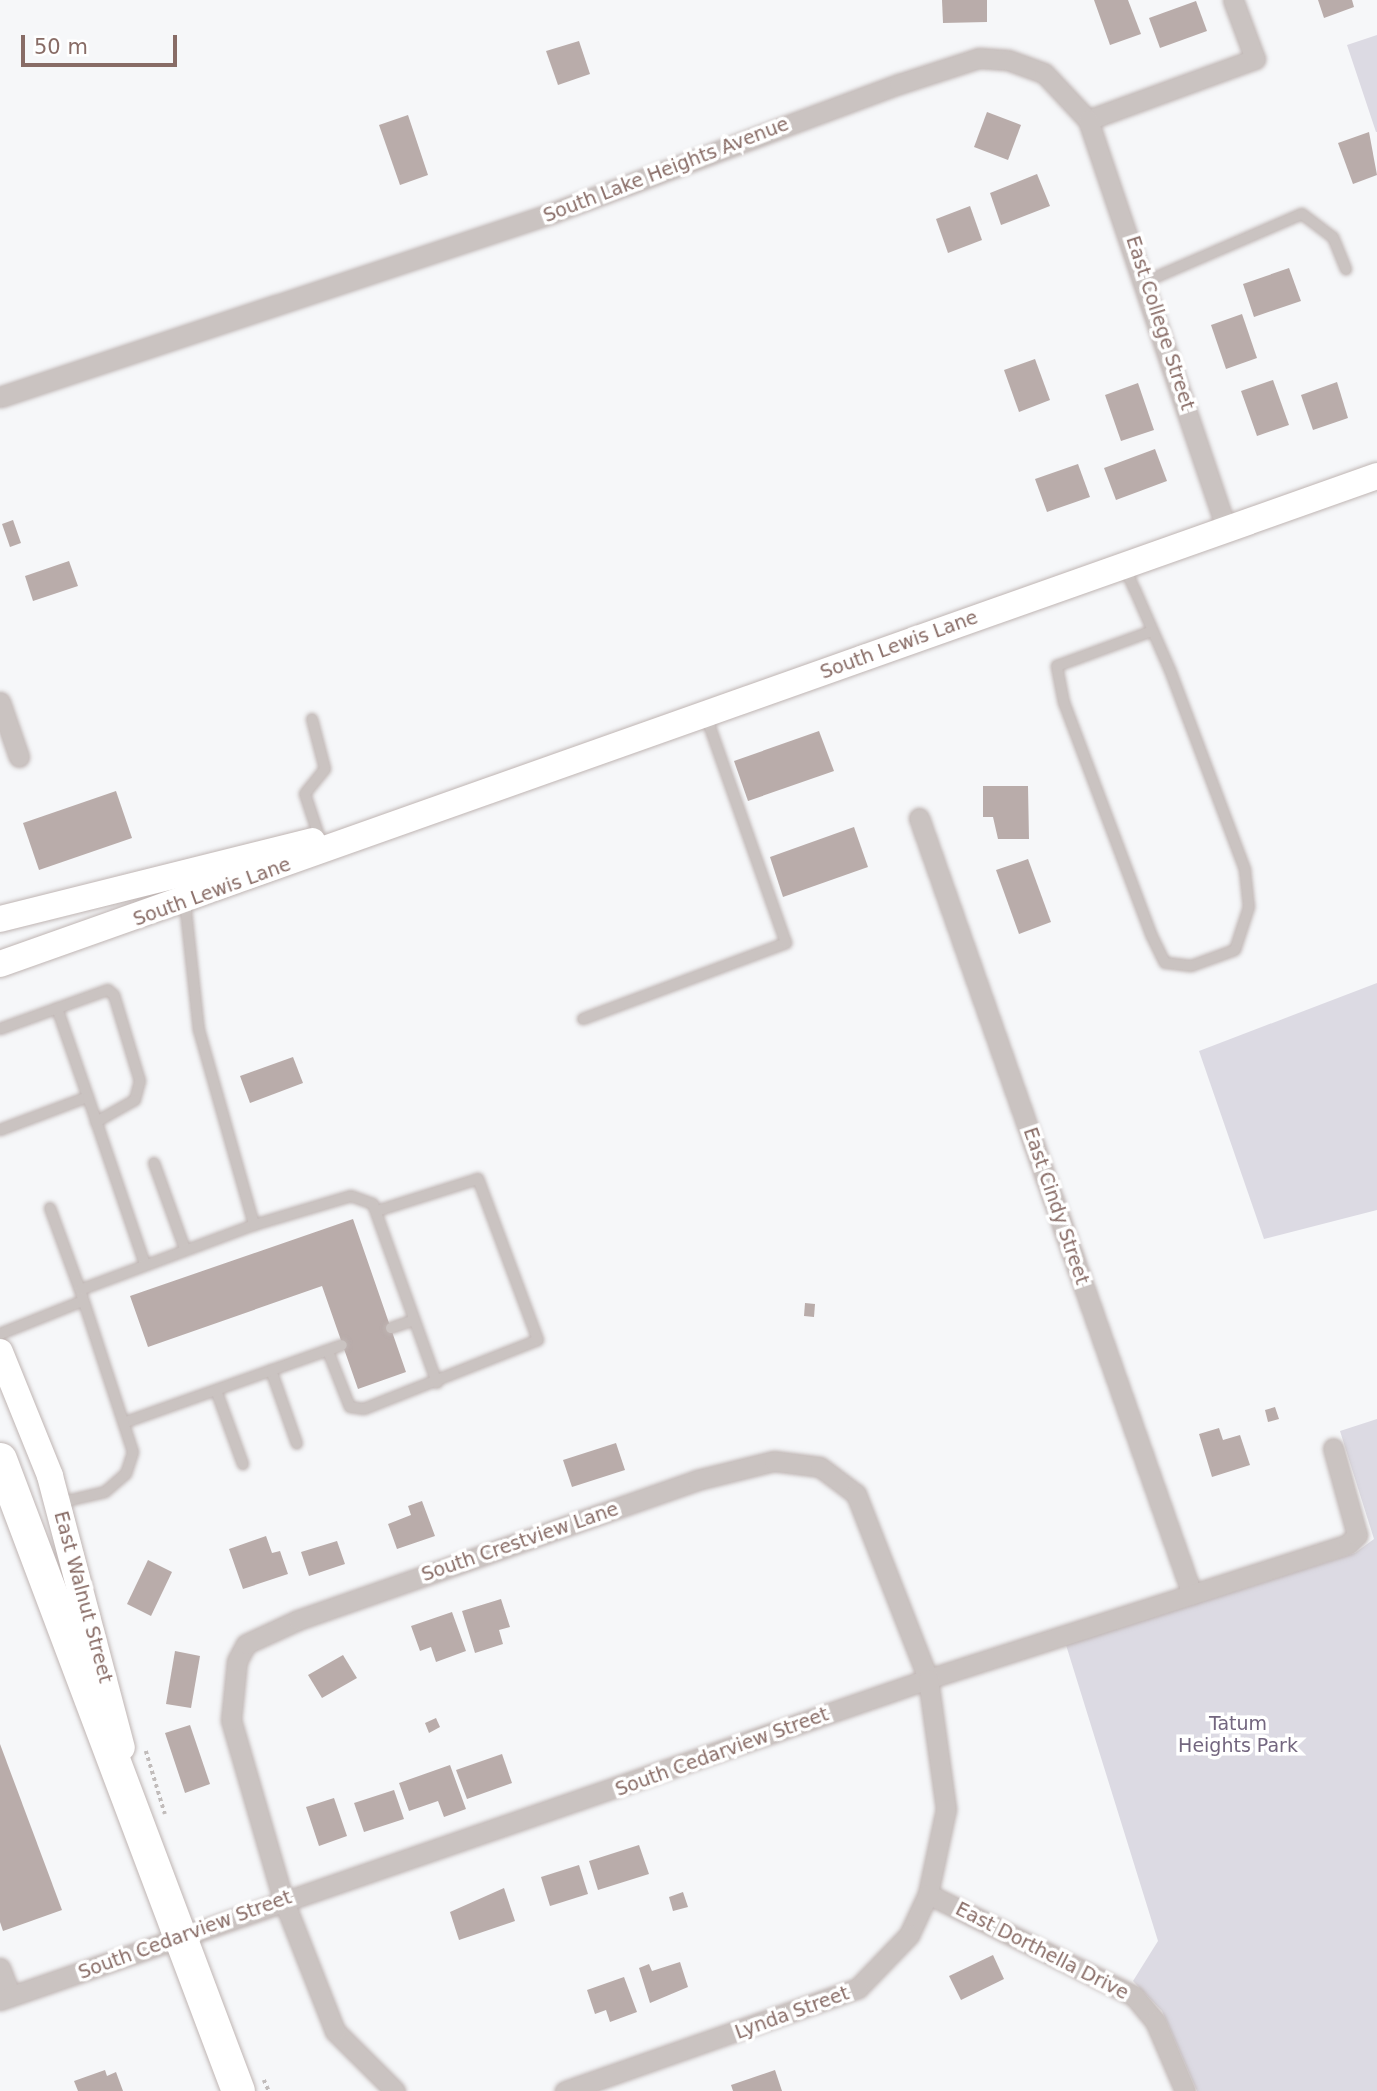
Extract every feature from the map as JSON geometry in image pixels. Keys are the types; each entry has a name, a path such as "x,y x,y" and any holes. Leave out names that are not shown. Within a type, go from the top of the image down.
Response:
{"highway":[{"name":"East Walnut Street","path":"0,1459 238,2091"}],"street":[{"path":"1088,120 1255,59 1233,0"},
{"name":"South Lake Heights Avenue","path":"0,397 552,213 979,58 1044,73 1088,120"},
{"name":"East College Street","path":"1088,120 1147,281 1226,528"},
{"name":"South Lewis Lane","path":"0,964 186,902 1377,476"},
{"path":"0,702 19,757"},
{"name":"South Lewis Lane","path":"0,919 422,816"},
{"name":"East Cindy Street","path":"919,818 1192,1594"},
{"name":"East Walnut Street","path":"0,1352 58,1503 145,1848"},
{"name":"South Cedarview Street","path":"5,1998 179,1940 283,1899 593,1799 928,1679 1348,1544 1357,1535 1333,1448"},
{"name":"South Crestview Lane","path":"283,1899 231,1720 237,1661 246,1644 298,1620 696,1480 774,1461 838,1475 856,1494 888,1564 928,1679"},
{"name":"Lynda Street","path":"565,2091 858,1988 909,1935 928,1894 946,1810 928,1679"},
{"name":"East Dorthella Drive","path":"928,1894 1134,1996 1155,2021 1185,2091"},
{"path":"283,1899 335,2031 395,2091"},
{"path":"0,1968 5,1998"}],"lane":[{"path":"1147,281 1302,214 1333,237 1346,269"},
{"path":"1123,565 1153,631 1245,870 1250,907 1235,950 1191,966 1165,963 1151,934 1064,703 1057,666 1153,631"},
{"path":"583,1019 786,943 706,715"},
{"path":"312,719 325,769 305,794 320,839"},
{"path":"186,902 199,1030 254,1225"},
{"path":"0,1029 108,990 114,995 140,1081 135,1100 96,1122"},
{"path":"57,1008 145,1264"},
{"path":"0,1130 88,1097"},
{"path":"154,1163 185,1249"},
{"path":"328,1350 351,1407 364,1409 437,1383 538,1340 478,1179 377,1212"},
{"path":"80,1290 254,1225 351,1196 377,1212 437,1383"},
{"path":"50,1208 80,1290 80,1302 126,1422 133,1452 126,1474 105,1492 58,1503"},
{"path":"0,1334 80,1302"},
{"path":"391,1328 414,1321"},
{"path":"126,1422 342,1345"},
{"path":"271,1370 297,1444"},
{"path":"216,1390 243,1464"}],"green space":[{"path":"1377,35 1377,132 1376,132 1347,45"},
{"path":"1377,983 1377,1210 1264,1239 1199,1051"},
{"name":"Tatum Heights Park","path":"1377,1419 1377,2091 1197,2091 1162,2011 1133,1981 1158,1941 1066,1645 1355,1553 1374,1539 1340,1431"}],"building":[{"path":"942,0 987,0 987,22 943,23"},
{"path":"1094,0 1128,0 1141,34 1110,45"},
{"path":"1318,0 1352,0 1354,7 1324,18"},
{"path":"1196,1 1207,31 1160,48 1149,18"},
{"path":"579,41 590,74 558,85 546,51"},
{"path":"987,112 1021,125 1008,160 974,147"},
{"path":"408,115 428,175 400,185 379,125"},
{"path":"1369,132 1377,175 1353,184 1338,143"},
{"path":"1037,174 1050,206 1001,225 990,193"},
{"path":"970,206 982,240 948,253 936,219"},
{"path":"1289,268 1301,301 1254,317 1243,284"},
{"path":"1242,314 1257,358 1226,369 1211,325"},
{"path":"1035,359 1050,400 1019,412 1004,370"},
{"path":"1273,380 1289,425 1257,436 1241,391"},
{"path":"1337,382 1348,418 1313,430 1301,395"},
{"path":"1138,383 1154,430 1121,441 1105,395"},
{"path":"1155,449 1167,481 1116,500 1104,468"},
{"path":"1078,464 1090,497 1047,512 1035,479"},
{"path":"13,520 21,543 10,547 2,524"},
{"path":"69,561 78,586 33,601 25,576"},
{"path":"819,731 834,771 748,801 734,761"},
{"path":"983,786 1028,786 1029,839 998,839 993,817 983,817"},
{"path":"116,791 132,838 39,870 23,823"},
{"path":"854,827 868,867 783,897 770,857"},
{"path":"1028,859 1051,922 1019,934 996,870"},
{"path":"293,1057 303,1083 250,1103 240,1076"},
{"path":"353,1219 406,1372 358,1389 322,1286 148,1347 130,1296"},
{"path":"805,1303 815,1304 814,1317 804,1316"},
{"path":"1275,1407 1279,1419 1268,1422 1265,1410"},
{"path":"1219,1428 1223,1440 1240,1435 1250,1465 1212,1477 1199,1434"},
{"path":"616,1443 625,1470 572,1487 563,1460"},
{"path":"422,1501 435,1536 397,1549 388,1524 411,1515 408,1506"},
{"path":"266,1536 272,1553 280,1551 288,1574 243,1589 229,1549"},
{"path":"337,1541 345,1564 309,1576 301,1552"},
{"path":"148,1560 172,1572 151,1616 127,1604"},
{"path":"501,1599 510,1627 499,1630 503,1644 475,1653 462,1611"},
{"path":"452,1612 466,1651 436,1662 431,1647 420,1651 411,1626"},
{"path":"175,1651 200,1656 191,1708 166,1704"},
{"path":"343,1655 357,1678 322,1698 308,1675"},
{"path":"436,1718 440,1727 429,1733 425,1723"},
{"path":"190,1725 210,1784 185,1793 165,1733"},
{"path":"0,1744 62,1910 3,1931 0,1922"},
{"path":"502,1754 512,1783 467,1799 456,1770"},
{"path":"450,1765 466,1809 444,1817 438,1801 409,1811 399,1783"},
{"path":"394,1790 404,1819 364,1832 354,1803"},
{"path":"334,1798 347,1836 319,1846 306,1807"},
{"path":"639,1845 649,1874 598,1890 589,1861"},
{"path":"579,1865 588,1894 550,1906 541,1877"},
{"path":"504,1888 515,1921 459,1940 450,1912"},
{"path":"683,1892 688,1907 673,1911 669,1897"},
{"path":"993,1955 1004,1979 961,2000 949,1976"},
{"path":"680,1962 688,1987 650,2003 639,1968 649,1964 652,1971"},
{"path":"624,1977 637,2012 610,2022 606,2010 595,2014 587,1990"},
{"path":"105,2070 107,2076 116,2072 123,2091 78,2091 74,2081"},
{"path":"775,2070 782,2091 733,2091 731,2085"}]}
